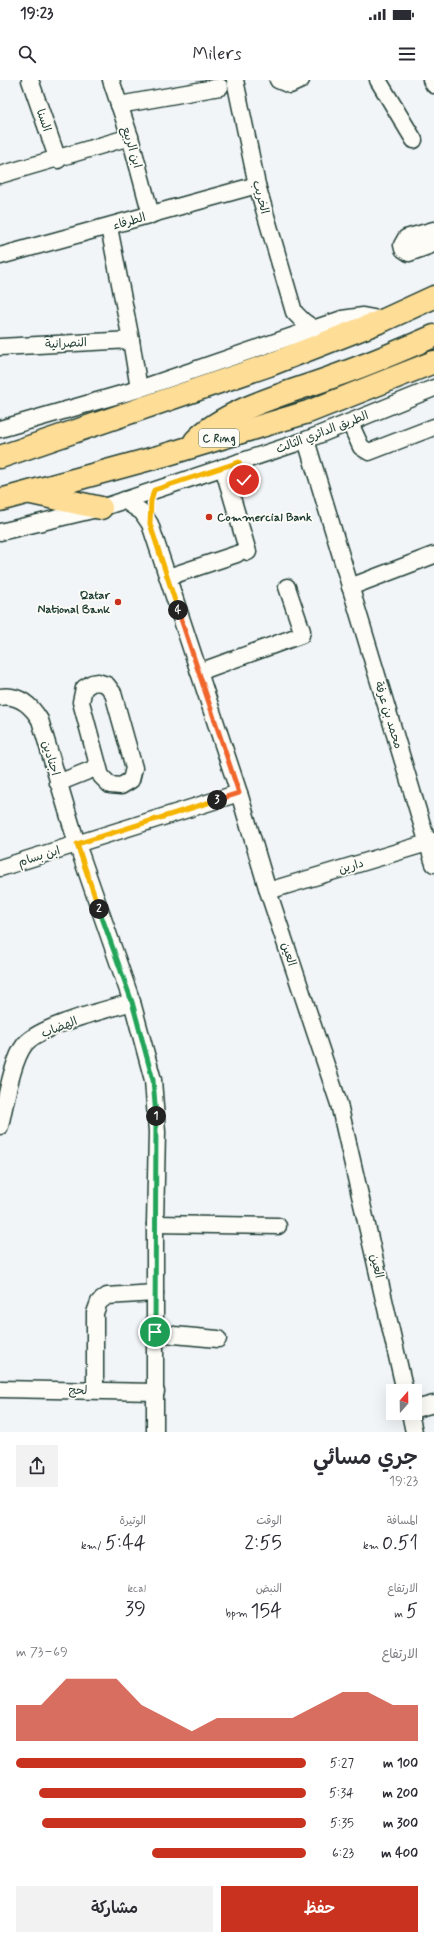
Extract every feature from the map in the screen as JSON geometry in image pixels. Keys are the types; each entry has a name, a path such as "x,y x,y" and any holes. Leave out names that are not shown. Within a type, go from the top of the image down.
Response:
{"highway":[{"path":"0,456 46,442 270,365 384,320 434,297"},
{"path":"190,446 209,428 231,415 339,375 434,336"},
{"name":"الطريق الدائري الثالث","path":"0,500 308,412 434,362"},
{"path":"0,440 46,442"},
{"path":"28,493 101,508"}],"street":[{"name":"السنا","path":"30,80 58,160"},
{"name":"ابن الربيع","path":"111,80 118,105 130,137 151,215"},
{"name":"الخريب","path":"235,80 257,185 294,312"},
{"path":"278,80 290,85 301,80"},
{"path":"378,80 414,140"},
{"path":"431,80 434,85"},
{"path":"118,105 220,87"},
{"path":"0,175 58,160 130,137"},
{"name":"الطرفاء","path":"0,256 257,185"},
{"path":"109,227 139,389"},
{"path":"434,230 406,238 402,245 403,248 409,253 434,244"},
{"path":"270,365 283,340 294,312 313,328"},
{"path":"0,429 139,389 283,340 313,328 352,316 363,316 384,320"},
{"name":"النصرانية","path":"0,347 131,340"},
{"name":"الطريق الدائري الثالث","path":"0,532 101,508 306,440 434,388"},
{"path":"350,423 361,447 369,452 434,427"},
{"name":"محمد بن عرفة","path":"306,440 350,587 431,842 434,864"},
{"path":"239,462 245,484"},
{"path":"168,577 243,553 223,467"},
{"name":"العين","path":"150,524 151,501 154,490"},
{"name":"العين","path":"124,500 142,512 150,524 239,793 268,891 339,1104 403,1384"},
{"path":"350,587 434,555"},
{"path":"199,672 301,634 302,631 287,587"},
{"path":"98,682 107,685 113,693 134,768 134,774 127,784 115,787 105,781 98,767 80,697 84,688 98,682"},
{"name":"اجنادين","path":"0,697 13,697 22,700 35,712 40,720 77,844 132,1002 153,1080 157,1132 155,1224 155,1432"},
{"path":"58,783 98,767"},
{"name":"ابن بسام","path":"0,868 239,793"},
{"name":"دارين","path":"268,891 431,842"},
{"name":"الهضاب","path":"0,1126 14,1069 24,1045 33,1037 47,1029 132,1002"},
{"path":"155,1224 278,1226"},
{"path":"95,1390 96,1313 99,1302 107,1296 155,1293"},
{"path":"155,1332 218,1339"},
{"name":"لحج","path":"0,1389 156,1392"},
{"path":"422,1407 434,1404"},
{"path":"411,1420 414,1432"}],"place":[{"name":"Commercial Bank","path":"209,517"},
{"name":"Qatar National Bank","path":"118,602"}],"route":[{"path":"155,1332 157,1132 153,1080 132,1002 77,844 239,793 150,524 150,510 154,490 223,467 239,462 244,480"}]}
